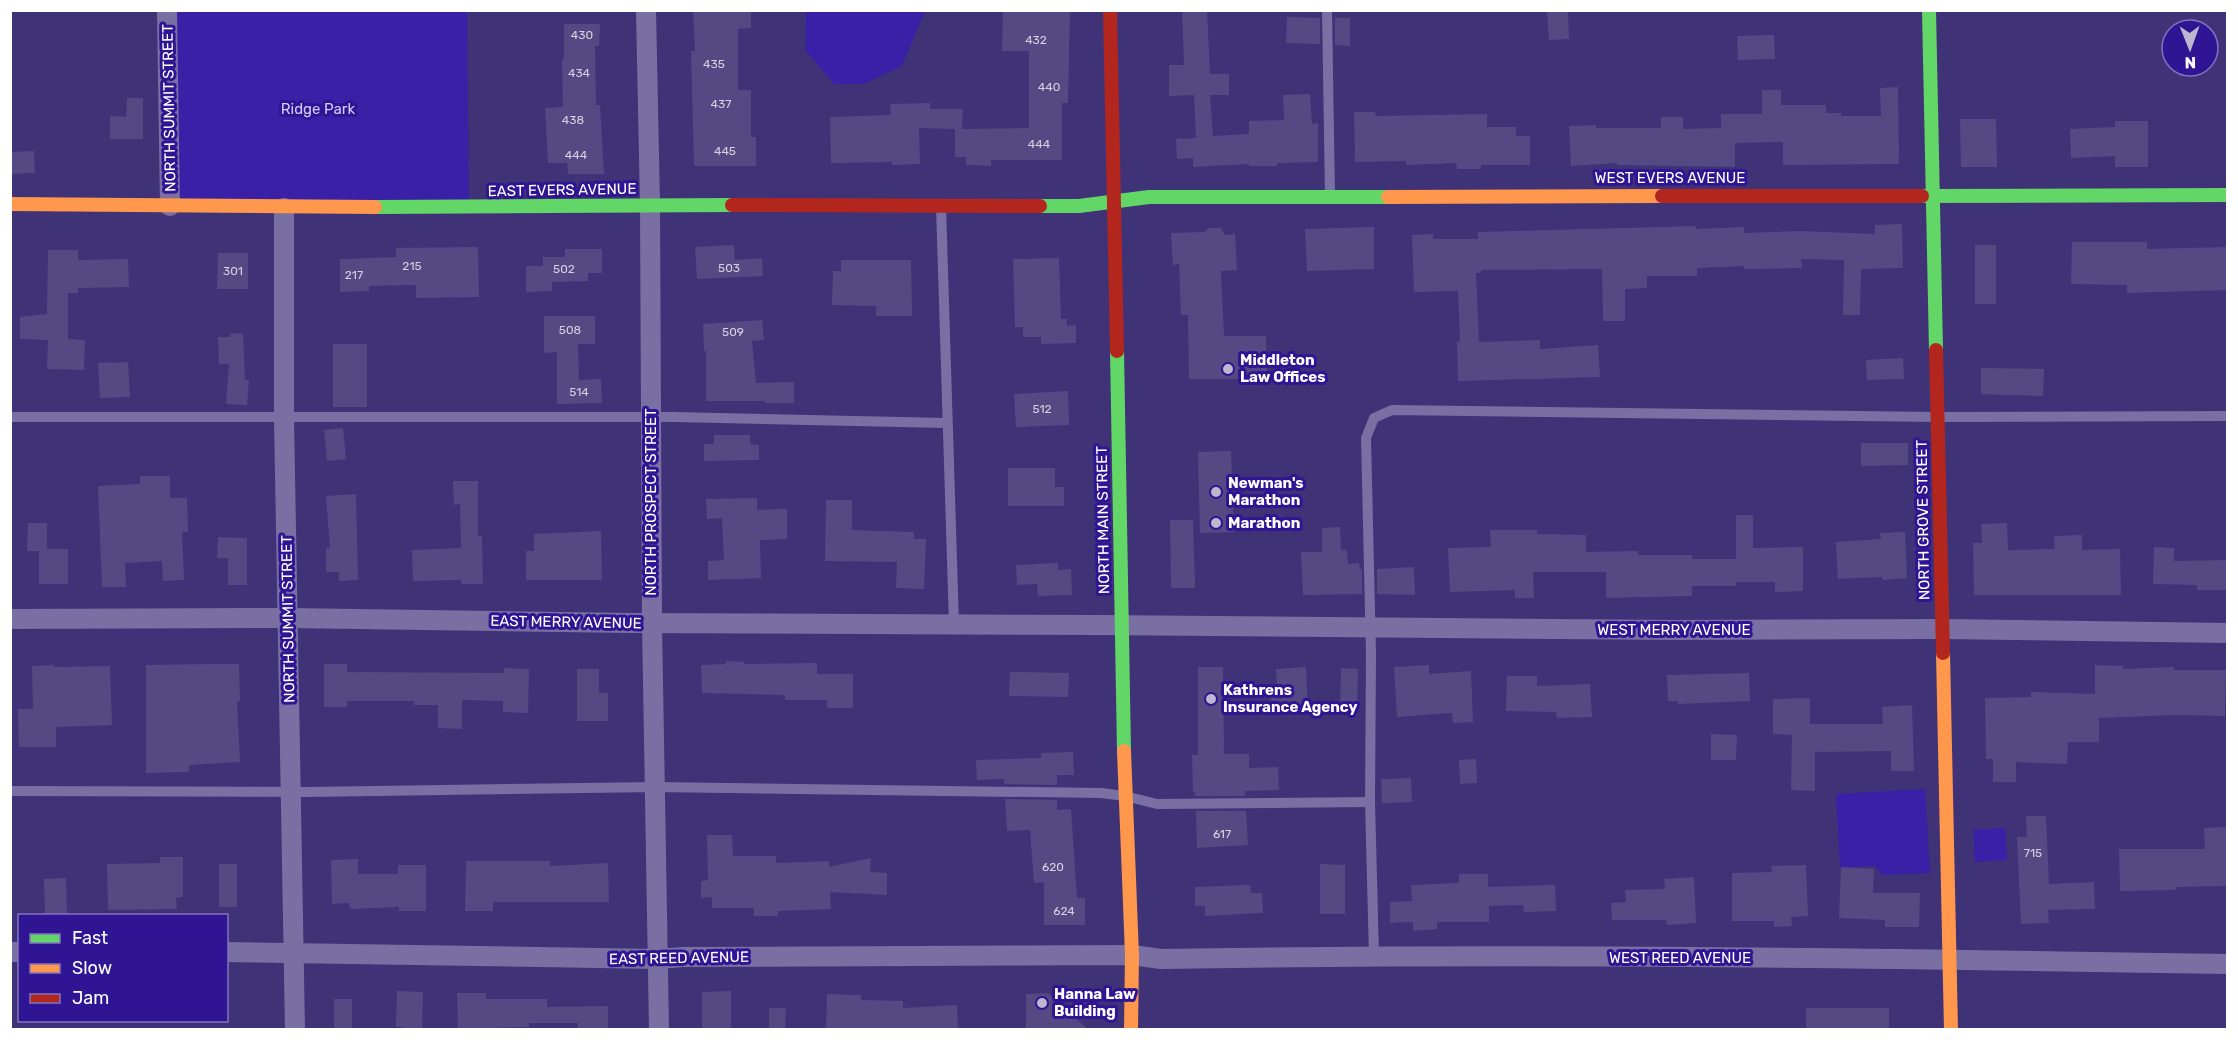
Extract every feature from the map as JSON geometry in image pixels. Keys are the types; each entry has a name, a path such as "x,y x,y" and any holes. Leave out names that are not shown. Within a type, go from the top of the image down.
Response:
{"street":[{"name":"NORTH SUMMIT STREET","path":"167,10 170,206"},
{"name":"NORTH PROSPECT STREET","path":"646,10 650,205 652,623 659,1029"},
{"name":"NORTH MAIN STREET","path":"1110,10 1121,625 1132,956 1131,1029"},
{"name":"NORTH GROVE STREET","path":"1929,10 1951,1029"},
{"name":"WEST EVERS AVENUE","path":"1113,201 1149,196 2228,195"},
{"name":"EAST EVERS AVENUE","path":"10,204 284,208 650,205 1079,206 1113,201"},
{"name":"NORTH SUMMIT STREET","path":"284,208 284,418 295,1029"},
{"name":"EAST MERRY AVENUE","path":"10,619 288,618 652,623 1121,625"},
{"name":"WEST MERRY AVENUE","path":"1121,625 1664,630 1942,629 2228,633"},
{"name":"EAST REED AVENUE","path":"228,952 658,959 683,957 1132,956"},
{"name":"WEST REED AVENUE","path":"1132,956 1161,959 1374,956 1950,959 2228,964"}],"lane":[{"path":"1327,10 1330,196"},
{"path":"941,206 954,625"},
{"path":"1374,956 1366,438 1374,418 1392,410 1937,417 2228,416"},
{"path":"10,417 651,417 948,423"},
{"path":"10,791 291,792 656,787 1101,794 1125,796 1157,804 1370,802"}],"green space":[{"path":"806,10 925,11 902,66 864,84 834,84 805,50"},
{"name":"Ridge Park","path":"167,11 467,11 469,207 170,206"},
{"path":"1925,789 1930,873 1882,875 1875,866 1840,868 1836,794"},
{"path":"2005,828 2007,860 1975,862 1973,830"}],"building":[{"path":"693,10 751,10 751,28 738,29 738,90 751,90 751,137 756,137 756,166 694,166 691,51 695,51"},
{"path":"1003,10 1070,10 1068,103 1062,103 1062,160 991,160 991,166 966,165 966,157 955,157 955,129 919,128 920,164 831,163 830,117 891,115 890,104 930,103 930,109 963,109 962,129 1029,128 1029,51 1002,51"},
{"path":"1182,10 1207,10 1210,74 1229,74 1229,95 1210,95 1213,136 1249,134 1249,121 1284,120 1283,95 1310,94 1312,124 1318,123 1318,162 1277,163 1277,166 1249,166 1249,164 1193,167 1193,158 1177,159 1176,139 1196,138 1194,95 1169,96 1169,65 1184,65"},
{"path":"1547,10 1568,10 1569,39 1549,40"},
{"path":"1287,17 1320,18 1320,44 1286,43"},
{"path":"1335,18 1350,18 1350,46 1335,45"},
{"path":"564,24 600,24 599,46 595,46 596,105 600,105 604,174 568,174 567,163 548,163 545,108 563,107"},
{"path":"1774,35 1775,59 1738,60 1737,36"},
{"path":"1898,87 1899,164 1783,165 1783,142 1735,143 1735,167 1617,165 1617,163 1571,166 1569,126 1661,128 1661,117 1683,117 1683,129 1721,128 1721,114 1762,114 1762,90 1781,90 1781,105 1826,105 1826,113 1841,113 1841,116 1881,116 1880,88"},
{"path":"127,98 143,98 143,139 110,139 110,116 126,117"},
{"path":"1354,112 1375,112 1376,116 1487,114 1487,127 1516,127 1516,136 1530,136 1530,165 1481,165 1481,169 1457,169 1456,163 1406,165 1406,161 1355,162"},
{"path":"1960,119 1996,119 1997,167 1961,167"},
{"path":"2115,121 2148,121 2148,167 2115,167 2115,156 2071,158 2070,129 2115,127"},
{"path":"34,151 35,173 10,174 10,152"},
{"path":"1902,224 1903,268 1861,269 1860,315 1843,315 1844,260 1801,259 1802,268 1744,269 1744,266 1697,268 1697,276 1647,276 1647,288 1625,289 1625,321 1603,321 1602,269 1481,270 1481,273 1476,273 1479,342 1540,340 1540,349 1598,345 1600,377 1458,381 1457,342 1460,342 1458,291 1414,292 1412,235 1433,234 1433,239 1478,239 1478,232 1696,226 1696,229 1744,227 1744,233 1800,231 1875,234 1875,225"},
{"path":"1374,227 1374,269 1307,271 1305,229"},
{"path":"1209,228 1221,228 1225,235 1235,234 1237,270 1221,271 1224,336 1266,336 1267,379 1189,379 1188,315 1181,315 1179,264 1173,265 1171,233 1205,232"},
{"path":"2072,242 2147,242 2147,249 2228,247 2228,290 2127,293 2127,285 2071,284"},
{"path":"734,245 735,260 762,258 763,276 697,279 695,247"},
{"path":"1975,245 1996,245 1996,304 1975,304"},
{"path":"478,247 479,297 416,298 416,285 369,286 369,291 340,292 340,259 396,257 396,248"},
{"path":"565,249 602,249 602,273 588,273 588,281 552,282 552,291 526,292 526,266 543,266 543,257 565,257"},
{"path":"48,250 78,250 78,260 128,259 129,287 78,288 78,293 68,293 68,339 85,340 84,370 47,369 48,340 20,339 20,317 47,314"},
{"path":"218,253 248,253 248,289 217,289"},
{"path":"1059,258 1061,319 1067,319 1067,326 1076,325 1076,343 1041,344 1041,337 1023,337 1023,327 1015,327 1013,259"},
{"path":"841,260 911,260 912,316 876,316 876,306 832,305 833,271 841,271"},
{"path":"544,316 595,316 595,344 578,344 579,380 601,379 602,403 557,404 557,352 544,353"},
{"path":"762,320 764,340 752,341 756,383 794,382 794,403 706,401 706,351 704,351 703,324"},
{"path":"231,333 243,334 245,380 249,380 247,405 226,404 229,364 219,364 218,337 230,337"},
{"path":"333,344 367,344 367,407 333,407"},
{"path":"1903,358 1904,379 1867,380 1866,360"},
{"path":"128,362 130,397 100,398 98,363"},
{"path":"1981,368 2044,369 2043,396 1981,394"},
{"path":"1068,391 1069,425 1016,427 1014,394"},
{"path":"343,428 346,459 327,461 324,430"},
{"path":"714,435 750,435 750,444 759,445 759,460 704,461 704,444 714,444"},
{"path":"1861,443 1908,443 1908,465 1861,466"},
{"name":"Newman's Marathon","path":"1231,451 1234,532 1200,533 1198,452"},
{"path":"1008,468 1055,468 1055,487 1064,487 1064,506 1008,506"},
{"path":"140,476 170,476 170,498 187,498 188,532 182,532 184,580 163,581 162,561 125,563 126,587 102,587 98,486 140,484"},
{"path":"453,481 478,481 478,536 482,536 483,584 462,584 461,580 413,581 412,550 461,548 460,504 454,505"},
{"path":"356,494 358,580 339,581 339,572 326,572 326,548 330,548 326,496"},
{"path":"757,498 757,510 787,509 787,539 760,540 761,578 708,580 708,561 724,560 722,518 707,519 706,499"},
{"path":"826,500 852,500 852,530 914,532 914,539 926,539 924,589 896,588 897,562 825,561"},
{"path":"1736,515 1753,515 1753,548 1803,547 1803,591 1775,592 1775,582 1736,582 1736,586 1692,586 1692,596 1606,598 1606,572 1533,572 1534,598 1515,598 1515,590 1450,592 1448,548 1491,547 1490,530 1537,530 1537,534 1586,535 1586,552 1638,551 1638,555 1692,555 1692,559 1736,559"},
{"name":"Marathon","path":"1170,520 1193,520 1195,588 1171,588"},
{"path":"28,523 47,523 47,549 68,549 68,584 39,584 39,551 27,551"},
{"path":"2007,523 2008,550 2055,549 2054,536 2082,535 2082,550 2120,549 2121,595 1974,595 1973,543 1982,543 1981,524"},
{"path":"1340,527 1341,550 1347,550 1348,564 1359,563 1362,569 1362,594 1303,595 1301,552 1322,552 1322,528"},
{"path":"601,531 602,580 526,580 526,551 534,551 534,534"},
{"path":"1905,532 1907,578 1838,579 1836,542 1881,539 1880,533"},
{"path":"218,537 247,538 247,585 228,585 228,558 217,558"},
{"path":"2154,547 2174,548 2174,561 2228,560 2228,590 2197,590 2197,585 2153,584"},
{"path":"1058,563 1058,570 1071,569 1072,595 1038,596 1037,584 1017,585 1016,565"},
{"path":"1414,567 1415,595 1377,594 1377,569"},
{"path":"726,661 744,662 744,664 817,663 817,674 853,674 853,708 827,708 827,700 785,700 785,695 702,693 701,665 726,664"},
{"path":"239,664 240,701 237,701 240,762 189,765 189,772 146,773 146,665"},
{"path":"324,664 347,664 347,672 504,673 504,668 529,669 528,713 503,712 503,701 462,700 462,729 438,728 438,705 414,705 414,701 347,701 347,707 324,707"},
{"path":"54,665 54,667 110,666 112,725 56,727 56,747 19,747 18,709 33,709 32,666"},
{"path":"1429,665 1429,674 1471,671 1473,722 1453,723 1452,713 1397,717 1394,667"},
{"path":"2095,665 2123,666 2123,669 2174,667 2174,670 2226,670 2225,716 2099,718 2099,742 2068,742 2067,764 2016,762 2016,782 1993,782 1993,759 1986,759 1985,698 2031,697 2031,692 2095,694"},
{"path":"1198,667 1223,667 1224,754 1249,754 1249,768 1278,767 1279,790 1245,791 1245,796 1195,796 1192,755 1198,755"},
{"path":"1306,667 1308,713 1271,714 1270,686 1277,686 1276,669"},
{"path":"1341,668 1358,669 1357,708 1340,708"},
{"path":"577,669 599,669 599,693 608,693 608,721 577,721"},
{"path":"1010,672 1069,673 1068,697 1009,696"},
{"path":"1749,673 1750,701 1678,704 1678,701 1668,701 1667,675"},
{"path":"1507,676 1537,676 1537,686 1590,684 1592,717 1557,718 1556,712 1506,711"},
{"path":"1810,698 1810,724 1883,724 1882,707 1912,705 1914,771 1891,771 1891,751 1815,752 1815,791 1791,790 1792,735 1773,734 1773,699"},
{"path":"1711,734 1737,735 1736,760 1711,760"},
{"path":"1073,752 1074,775 1057,775 1057,785 1004,784 1004,779 977,780 976,760 1041,758 1041,753"},
{"path":"1476,759 1477,783 1460,784 1459,760"},
{"path":"1411,778 1412,802 1382,803 1381,779"},
{"path":"1005,799 1057,800 1057,810 1071,809 1077,898 1085,898 1085,925 1044,925 1044,882 1034,883 1030,830 1007,831"},
{"path":"1196,811 1246,811 1248,845 1197,848"},
{"path":"2026,816 2046,816 2049,884 2094,882 2095,909 2048,910 2049,923 2021,924 2017,837 2027,837"},
{"path":"2226,827 2228,886 2120,891 2119,849 2205,849 2204,828"},
{"path":"707,835 732,835 733,856 776,856 776,863 829,861 829,867 871,858 870,872 887,873 887,895 830,892 831,909 778,911 778,916 754,916 754,908 712,908 712,897 701,898 701,881 708,880"},
{"path":"160,857 183,857 183,897 176,898 177,909 108,910 107,864 160,863"},
{"path":"358,859 358,874 398,874 398,865 426,865 426,911 399,911 399,907 350,909 349,903 332,904 331,860"},
{"path":"466,861 550,861 550,866 608,863 609,902 493,902 493,911 465,911"},
{"path":"219,864 237,864 237,907 219,907"},
{"path":"1320,864 1345,865 1345,914 1320,914"},
{"path":"1806,865 1808,916 1791,917 1792,926 1774,927 1774,921 1732,921 1732,873 1772,872 1771,866"},
{"path":"1841,867 1874,869 1873,893 1920,893 1919,927 1885,927 1885,920 1839,918"},
{"path":"1459,874 1488,874 1488,887 1555,885 1556,911 1524,912 1523,905 1489,906 1489,922 1437,922 1437,929 1413,931 1413,922 1390,923 1390,902 1412,901 1411,885 1459,883"},
{"path":"1694,877 1696,923 1667,925 1666,920 1612,920 1611,903 1626,902 1625,890 1665,889 1664,879"},
{"path":"66,878 67,914 45,914 44,879"},
{"path":"1250,885 1251,893 1262,893 1263,913 1205,916 1205,906 1195,906 1195,887"},
{"path":"397,991 423,992 422,1029 396,1027"},
{"path":"731,991 731,1029 702,1029 702,992"},
{"path":"457,993 486,993 486,999 547,999 547,1007 608,1006 608,1029 578,1029 578,1023 529,1023 529,1027 458,1029"},
{"name":"Hanna Law Building","path":"1048,993 1088,1029 1026,1029 1026,994"},
{"path":"827,994 861,995 861,1000 903,1001 903,1008 957,1005 958,1029 826,1029"},
{"path":"334,999 352,999 352,1029 334,1029"},
{"path":"769,1008 786,1008 785,1029 769,1029"},
{"path":"1806,1008 1889,1008 1889,1029 1806,1029"}],"traffic: fast":[{"path":"1929,10 1936,350"},
{"path":"1922,196 2228,195"},
{"path":"1040,206 1079,206 1149,197 1388,197"},
{"path":"375,207 732,205"},
{"path":"1117,351 1124,751"}],"traffic: slow":[{"path":"1388,197 1662,196"},
{"path":"10,204 375,207"},
{"path":"1943,653 1951,1030"},
{"path":"1124,751 1132,955 1131,1030"}],"traffic: jam":[{"path":"1110,10 1117,351"},
{"path":"1662,196 1922,196"},
{"path":"732,205 1040,206"},
{"path":"1936,350 1943,653"}],"place":[{"name":"Middleton Law Offices","path":"1228,369"},
{"name":"Newman's Marathon","path":"1216,492"},
{"name":"Marathon","path":"1216,523"},
{"name":"Kathrens Insurance Agency","path":"1211,699"},
{"name":"Hanna Law Building","path":"1042,1003"}]}
